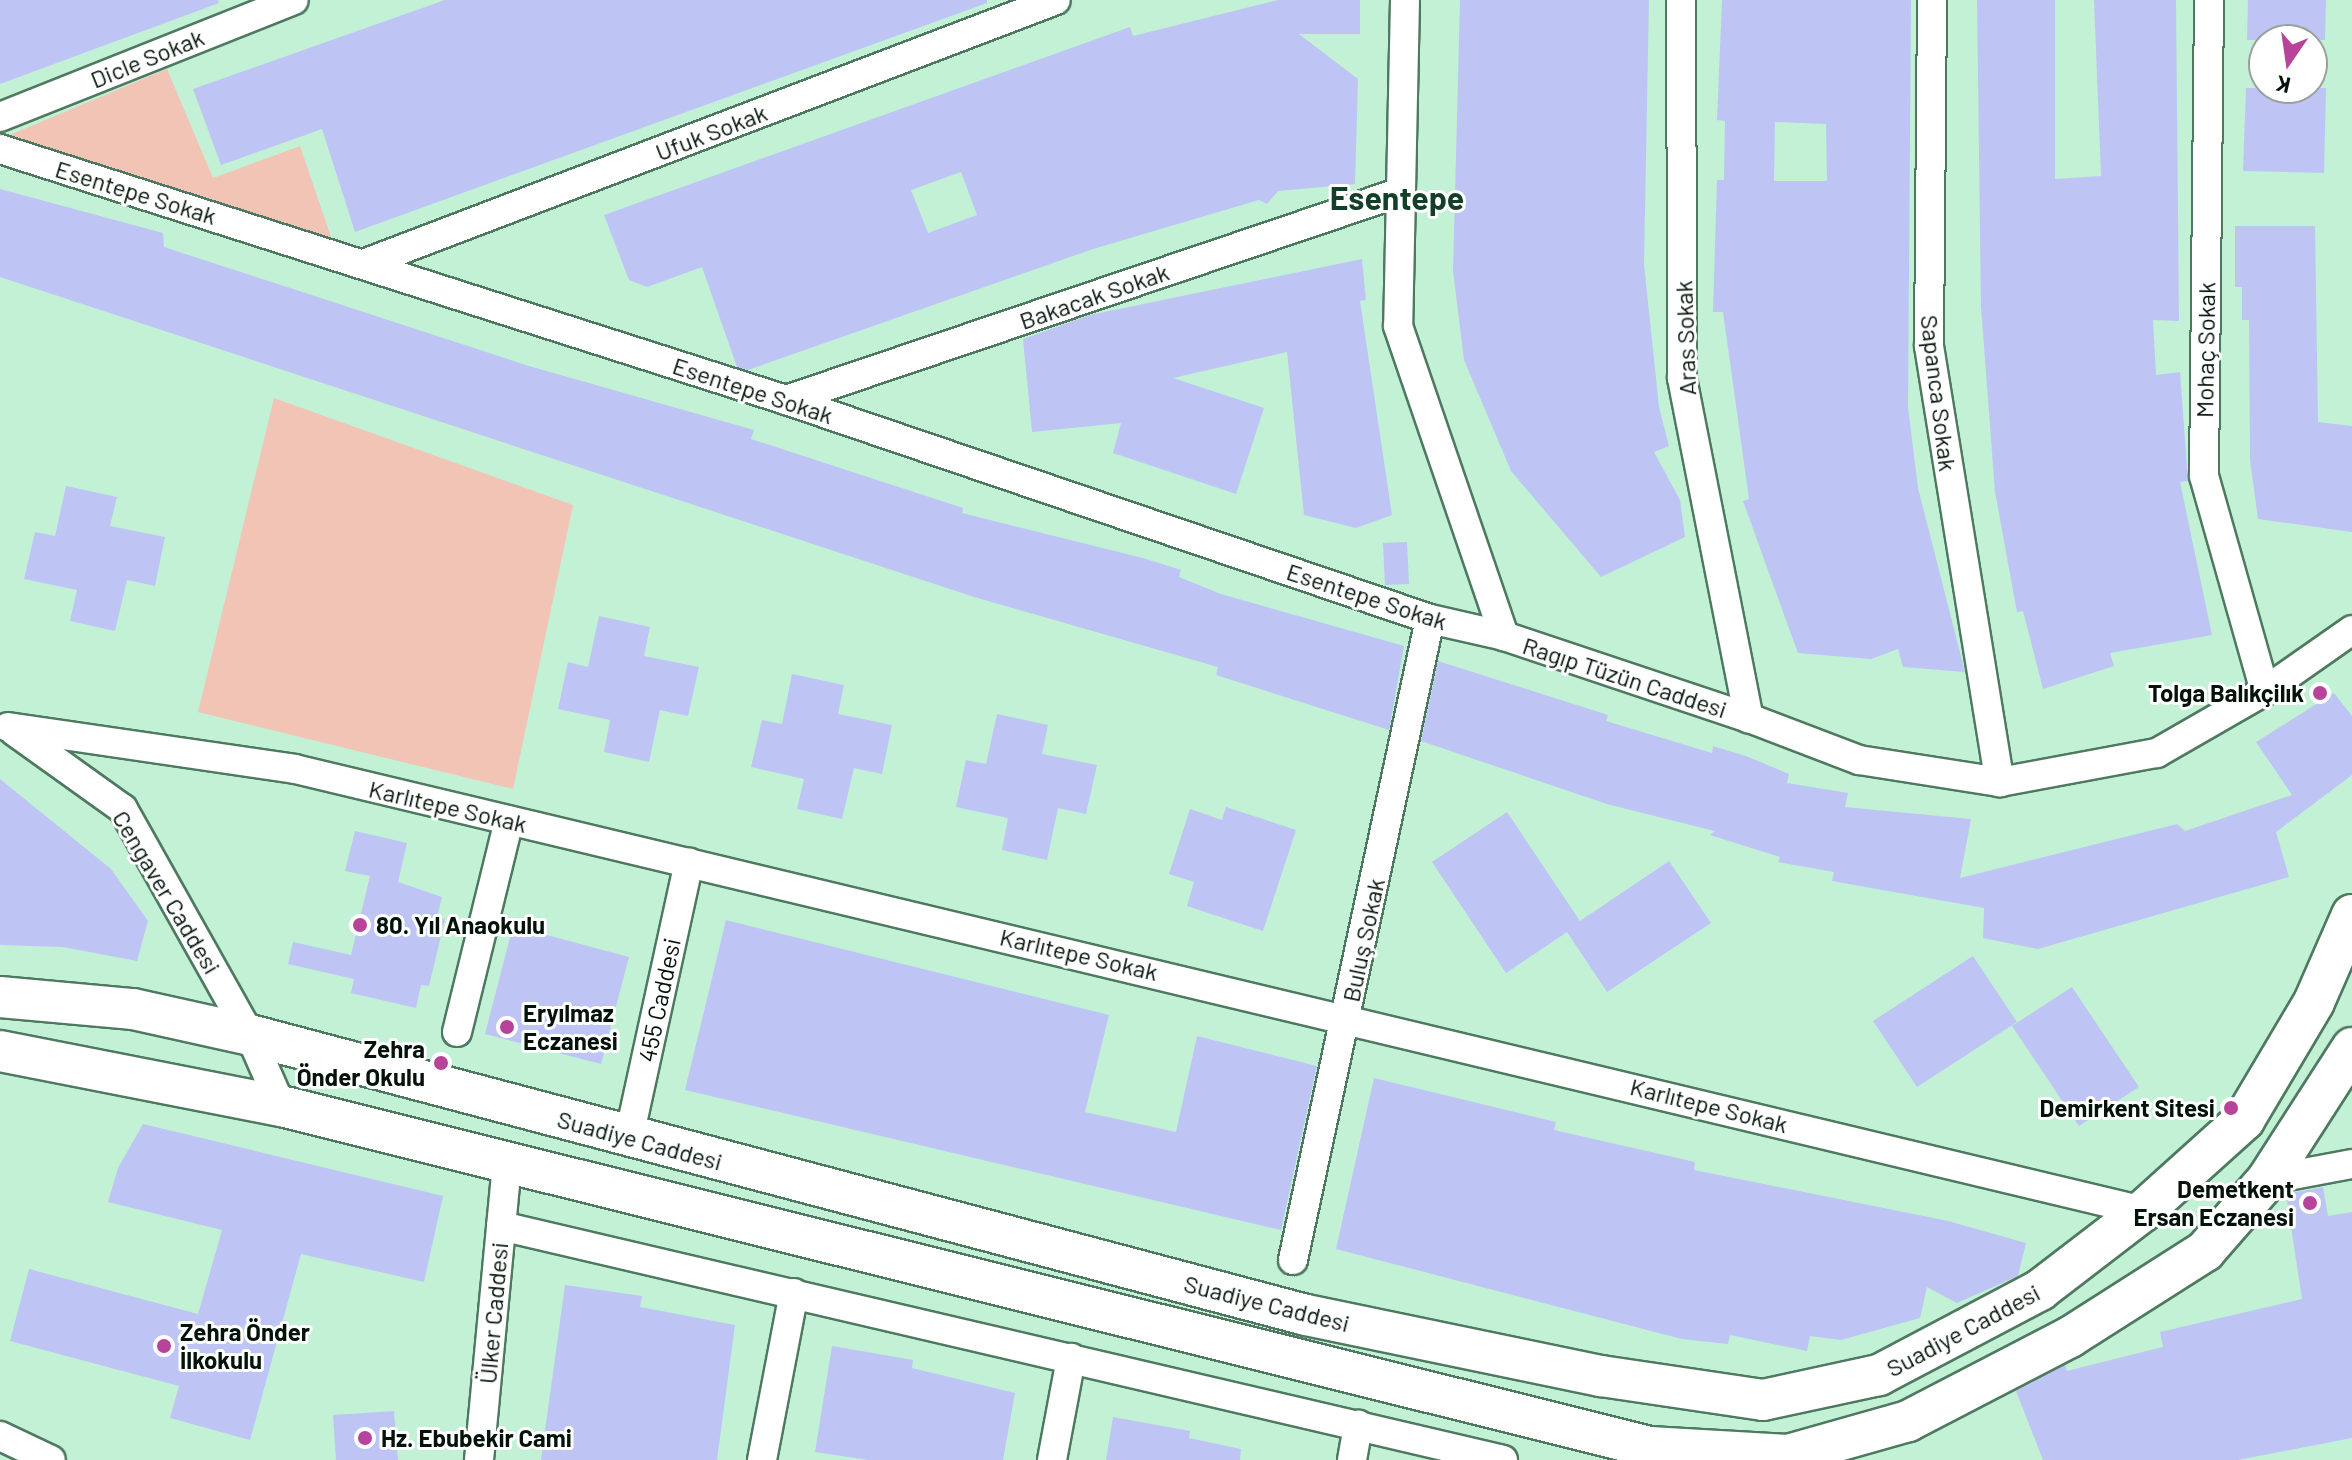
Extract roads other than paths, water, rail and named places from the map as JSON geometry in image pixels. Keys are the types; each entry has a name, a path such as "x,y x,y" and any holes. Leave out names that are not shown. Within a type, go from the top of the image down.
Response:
{"main road":[{"name":"Suadiye Caddesi","path":"0,997 133,1009 250,1035 1306,1315 1601,1376 1763,1400 1879,1375 2040,1290 2143,1211 2244,1120 2314,1002 2352,915"},
{"path":"0,1051 281,1106 507,1166 1648,1453 1788,1455 1908,1421 2070,1337 2205,1251 2267,1180 2352,1048"}],"street":[{"name":"Dicle Sokak","path":"0,117 294,0"},
{"name":"Ufuk Sokak","path":"366,263 1056,0"},
{"name":"Ragıp Tüzün Caddesi","path":"1405,0 1398,326 1504,636 1749,718 1859,760 2000,782 2157,753 2265,691 2352,630"},
{"name":"Aras Sokak","path":"1681,0 1682,378 1749,718"},
{"name":"Sapanca Sokak","path":"1932,0 1929,346 2000,782"},
{"name":"Mohaç Sokak","path":"2209,0 2204,476 2265,691"},
{"name":"Esentepe Sokak","path":"0,149 366,263 786,400 1430,619 1504,636"},
{"name":"Bakacak Sokak","path":"786,400 1401,192"},
{"name":"Buluş Sokak","path":"1293,1260 1430,619"},
{"name":"Karlıtepe Sokak","path":"4,724 295,769 2143,1211"},
{"name":"Cengaver Caddesi","path":"4,724 123,809 250,1035 281,1106"},
{"path":"457,1032 509,820"},
{"name":"455 Caddesi","path":"629,1137 689,862"},
{"path":"2267,1180 2352,1164"},
{"name":"Ülker Caddesi","path":"479,1460 507,1166"},
{"path":"501,1226 1503,1460"},
{"path":"762,1460 794,1293"},
{"path":"1052,1460 1071,1358"},
{"path":"1352,1460 1358,1425"},
{"path":"0,1436 51,1460"}],"place":[{"name":"Tolga Balıkçilık","path":"2320,693"},
{"name":"80. Yıl Anaokulu","path":"360,925"},
{"name":"Eryılmaz Eczanesi","path":"507,1027"},
{"name":"Zehra Önder Okulu","path":"441,1063"},
{"name":"Demirkent Sitesi","path":"2231,1108"},
{"name":"Demetkent Ersan Eczanesi","path":"2310,1203"},
{"name":"Zehra Önder İlkokulu","path":"164,1346"},
{"name":"Hz. Ebubekir Cami","path":"365,1438"}],"district":[{"name":"Esentepe","path":"1397,197"}]}
